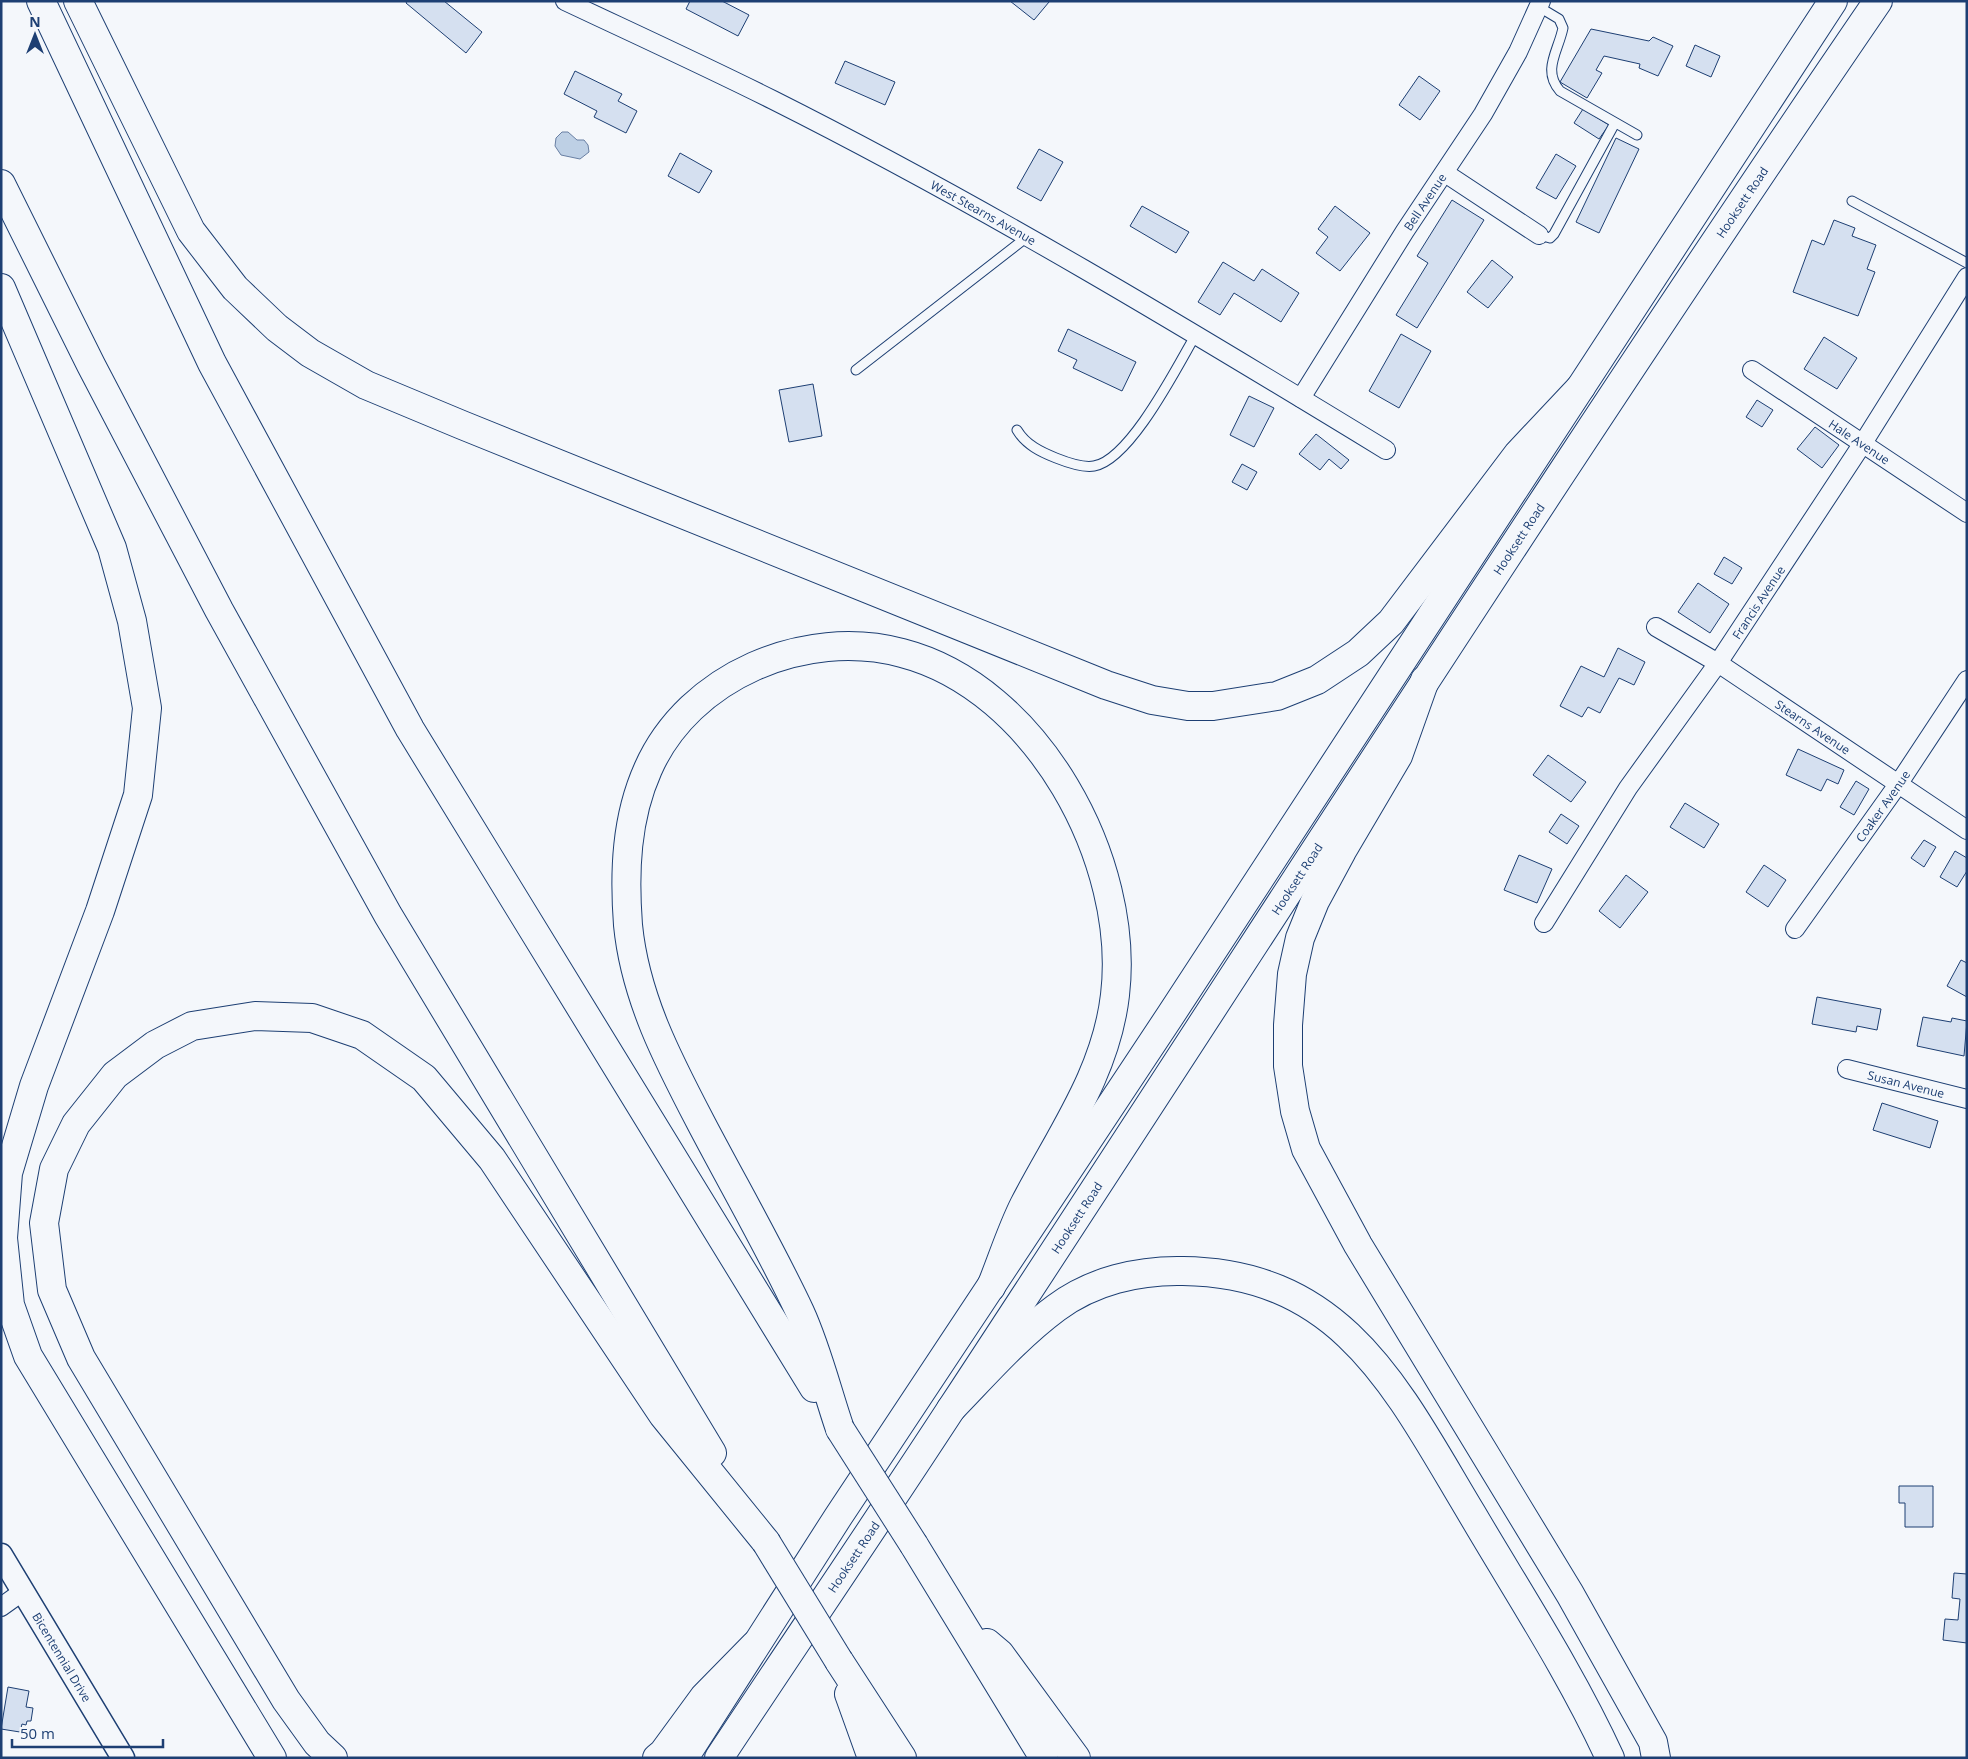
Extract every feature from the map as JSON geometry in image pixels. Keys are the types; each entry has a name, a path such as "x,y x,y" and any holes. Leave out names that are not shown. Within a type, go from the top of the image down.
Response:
{"main road":[{"path":"41,1 212,362 410,729 840,1430 914,1545 1044,1758"},
{"path":"78,1 191,230 235,288 277,328 310,353 366,385 462,425 1106,685 1152,700 1188,706 1213,706 1278,696 1317,680 1358,653 1391,622 1518,454 1581,387"},
{"path":"684,1758 755,1645 1451,588 1834,1"},
{"name":"Hooksett Road","path":"719,1758 952,1409 1426,680 1787,134 1878,1"},
{"path":"1,184 91,365 219,610 388,915 766,1542 839,1661 902,1758"},
{"path":"1,288 112,548 132,621 147,708 138,795 100,911 34,1086 8,1173 3,1238 10,1305 28,1356 272,1758"},
{"path":"840,1430 802,1316 675,1073 651,1021 635,971 629,928 626,884 627,844 635,805 649,767 665,738 691,709 721,685 752,665 823,647 863,647 900,652 932,664 963,680 989,699 1017,726 1048,760 1087,825 1110,896 1115,933 1115,997 1102,1050 1091,1081 1023,1208 990,1287"},
{"path":"1426,680 1398,756 1315,901 1300,938 1292,974 1288,1025 1288,1066 1295,1111 1306,1149 1358,1246 1570,1594 1653,1742 1656,1758"},
{"path":"333,1758 317,1743 281,1691 81,1358 52,1290 44,1223 54,1169 76,1124 115,1075 155,1045 192,1026 255,1016 312,1018 362,1035 424,1078 492,1159 663,1415 766,1542"},
{"path":"952,1409 1020,1338 1057,1307 1087,1290 1124,1276 1160,1270 1199,1271 1238,1276 1273,1287 1308,1303 1337,1324 1364,1349 1390,1383 1586,1706 1610,1758"},
{"path":"956,1616 1000,1654 1076,1758"},
{"path":"657,1758 663,1753 704,1696 755,1645"},
{"path":"839,1661 860,1728 872,1758"}],"street":[{"name":"West Stearns Avenue","path":"565,1 774,100 1027,237 1144,303 1195,336 1386,450"},
{"name":"Bell Avenue","path":"1301,398 1405,230 1483,114 1518,52 1540,4"},
{"path":"1445,173 1539,234"},
{"name":"Francis Avenue","path":"1544,923 1628,788 1718,664 1863,443 1967,277"},
{"name":"Hale Avenue","path":"1752,370 1967,513"},
{"name":"Stearns Avenue","path":"1656,627 1718,664 1967,830"},
{"name":"Coaker Avenue","path":"1796,929 1899,783 1967,680"},
{"name":"Susan Avenue","path":"1847,1069 1967,1099"},
{"name":"Bicentennial Drive","path":"1,1555 123,1758"},
{"path":"1,1607 22,1592"}],"lane":[{"path":"1540,4 1559,19 1563,28 1551,69 1552,82 1560,92 1637,135"},
{"path":"1539,234 1550,238 1554,234 1615,123"},
{"path":"1852,201 1967,263"},
{"path":"856,370 1027,237"},
{"path":"1017,430 1038,451 1066,462 1094,466 1122,449 1152,410 1195,336"}],"water":[{"path":"562,132 568,132 577,140 584,140 588,145 589,152 580,159 561,155 555,146 556,138"}],"building":[{"path":"407,1 444,1 482,32 466,53 406,3"},
{"path":"690,1 722,1 749,15 738,36 686,9"},
{"path":"1010,1 1047,1 1049,2 1034,20"},
{"path":"1591,29 1649,41 1653,37 1673,46 1658,76 1639,68 1640,64 1604,56 1596,70 1602,73 1587,98 1560,82"},
{"path":"1695,45 1720,56 1711,77 1686,66"},
{"path":"845,61 895,82 885,105 835,83"},
{"path":"575,71 622,94 618,101 637,111 626,133 594,117 597,111 564,94"},
{"path":"1419,76 1440,91 1420,120 1399,105"},
{"path":"1583,109 1609,125 1599,139 1574,123"},
{"path":"1616,138 1639,149 1599,233 1576,222"},
{"path":"1039,149 1063,162 1041,201 1017,188"},
{"path":"680,153 712,171 699,193 668,176"},
{"path":"1556,154 1576,166 1556,199 1536,188"},
{"path":"1452,200 1484,220 1417,328 1396,315 1428,263 1417,256"},
{"path":"1142,206 1189,232 1176,253 1130,226"},
{"path":"1335,206 1370,233 1340,271 1316,253 1328,237 1318,229"},
{"path":"1834,220 1855,228 1852,236 1876,245 1867,269 1875,272 1858,316 1793,292 1812,240 1824,245"},
{"path":"1492,260 1513,277 1488,308 1467,292"},
{"path":"1223,262 1254,281 1262,269 1299,293 1281,322 1234,293 1220,315 1198,302"},
{"path":"1068,329 1136,362 1122,391 1073,368 1077,360 1058,351"},
{"path":"1401,334 1431,351 1399,408 1369,391"},
{"path":"1824,337 1857,358 1837,389 1804,369"},
{"path":"813,384 822,436 789,442 779,390"},
{"path":"1249,396 1274,408 1254,447 1230,435"},
{"path":"1757,400 1773,410 1762,427 1746,417"},
{"path":"1815,427 1839,445 1822,468 1797,449"},
{"path":"1316,434 1349,460 1341,469 1329,459 1320,470 1299,454"},
{"path":"1242,464 1257,472 1247,490 1232,482"},
{"path":"1724,557 1742,568 1732,584 1714,574"},
{"path":"1698,583 1729,604 1710,633 1678,612"},
{"path":"1618,648 1645,662 1634,685 1619,678 1600,713 1588,707 1582,717 1560,706 1581,666 1604,677"},
{"path":"1798,749 1844,770 1838,784 1827,779 1821,791 1786,775"},
{"path":"1548,755 1586,782 1571,802 1533,775"},
{"path":"1856,781 1869,789 1854,815 1840,807"},
{"path":"1685,803 1719,824 1704,848 1670,827"},
{"path":"1561,814 1579,826 1567,844 1549,832"},
{"path":"1924,840 1936,847 1924,867 1911,858"},
{"path":"1955,851 1967,858 1967,871 1957,887 1940,877"},
{"path":"1519,855 1552,869 1537,903 1504,890"},
{"path":"1764,865 1786,880 1768,907 1746,892"},
{"path":"1626,875 1648,892 1620,928 1599,911"},
{"path":"1961,960 1967,963 1967,997 1947,986"},
{"path":"1817,997 1881,1009 1877,1030 1857,1026 1856,1032 1812,1024"},
{"path":"1923,1017 1951,1022 1952,1018 1967,1021 1964,1056 1917,1046"},
{"path":"1882,1103 1938,1121 1930,1148 1873,1130"},
{"path":"1899,1486 1933,1486 1933,1527 1905,1527 1905,1503 1899,1503"},
{"path":"1954,1573 1967,1574 1967,1643 1943,1640 1945,1619 1958,1620 1960,1599 1952,1598"},
{"path":"8,1687 29,1691 26,1707 33,1708 31,1721 27,1721 26,1725 22,1724 20,1732 1,1729"}]}
